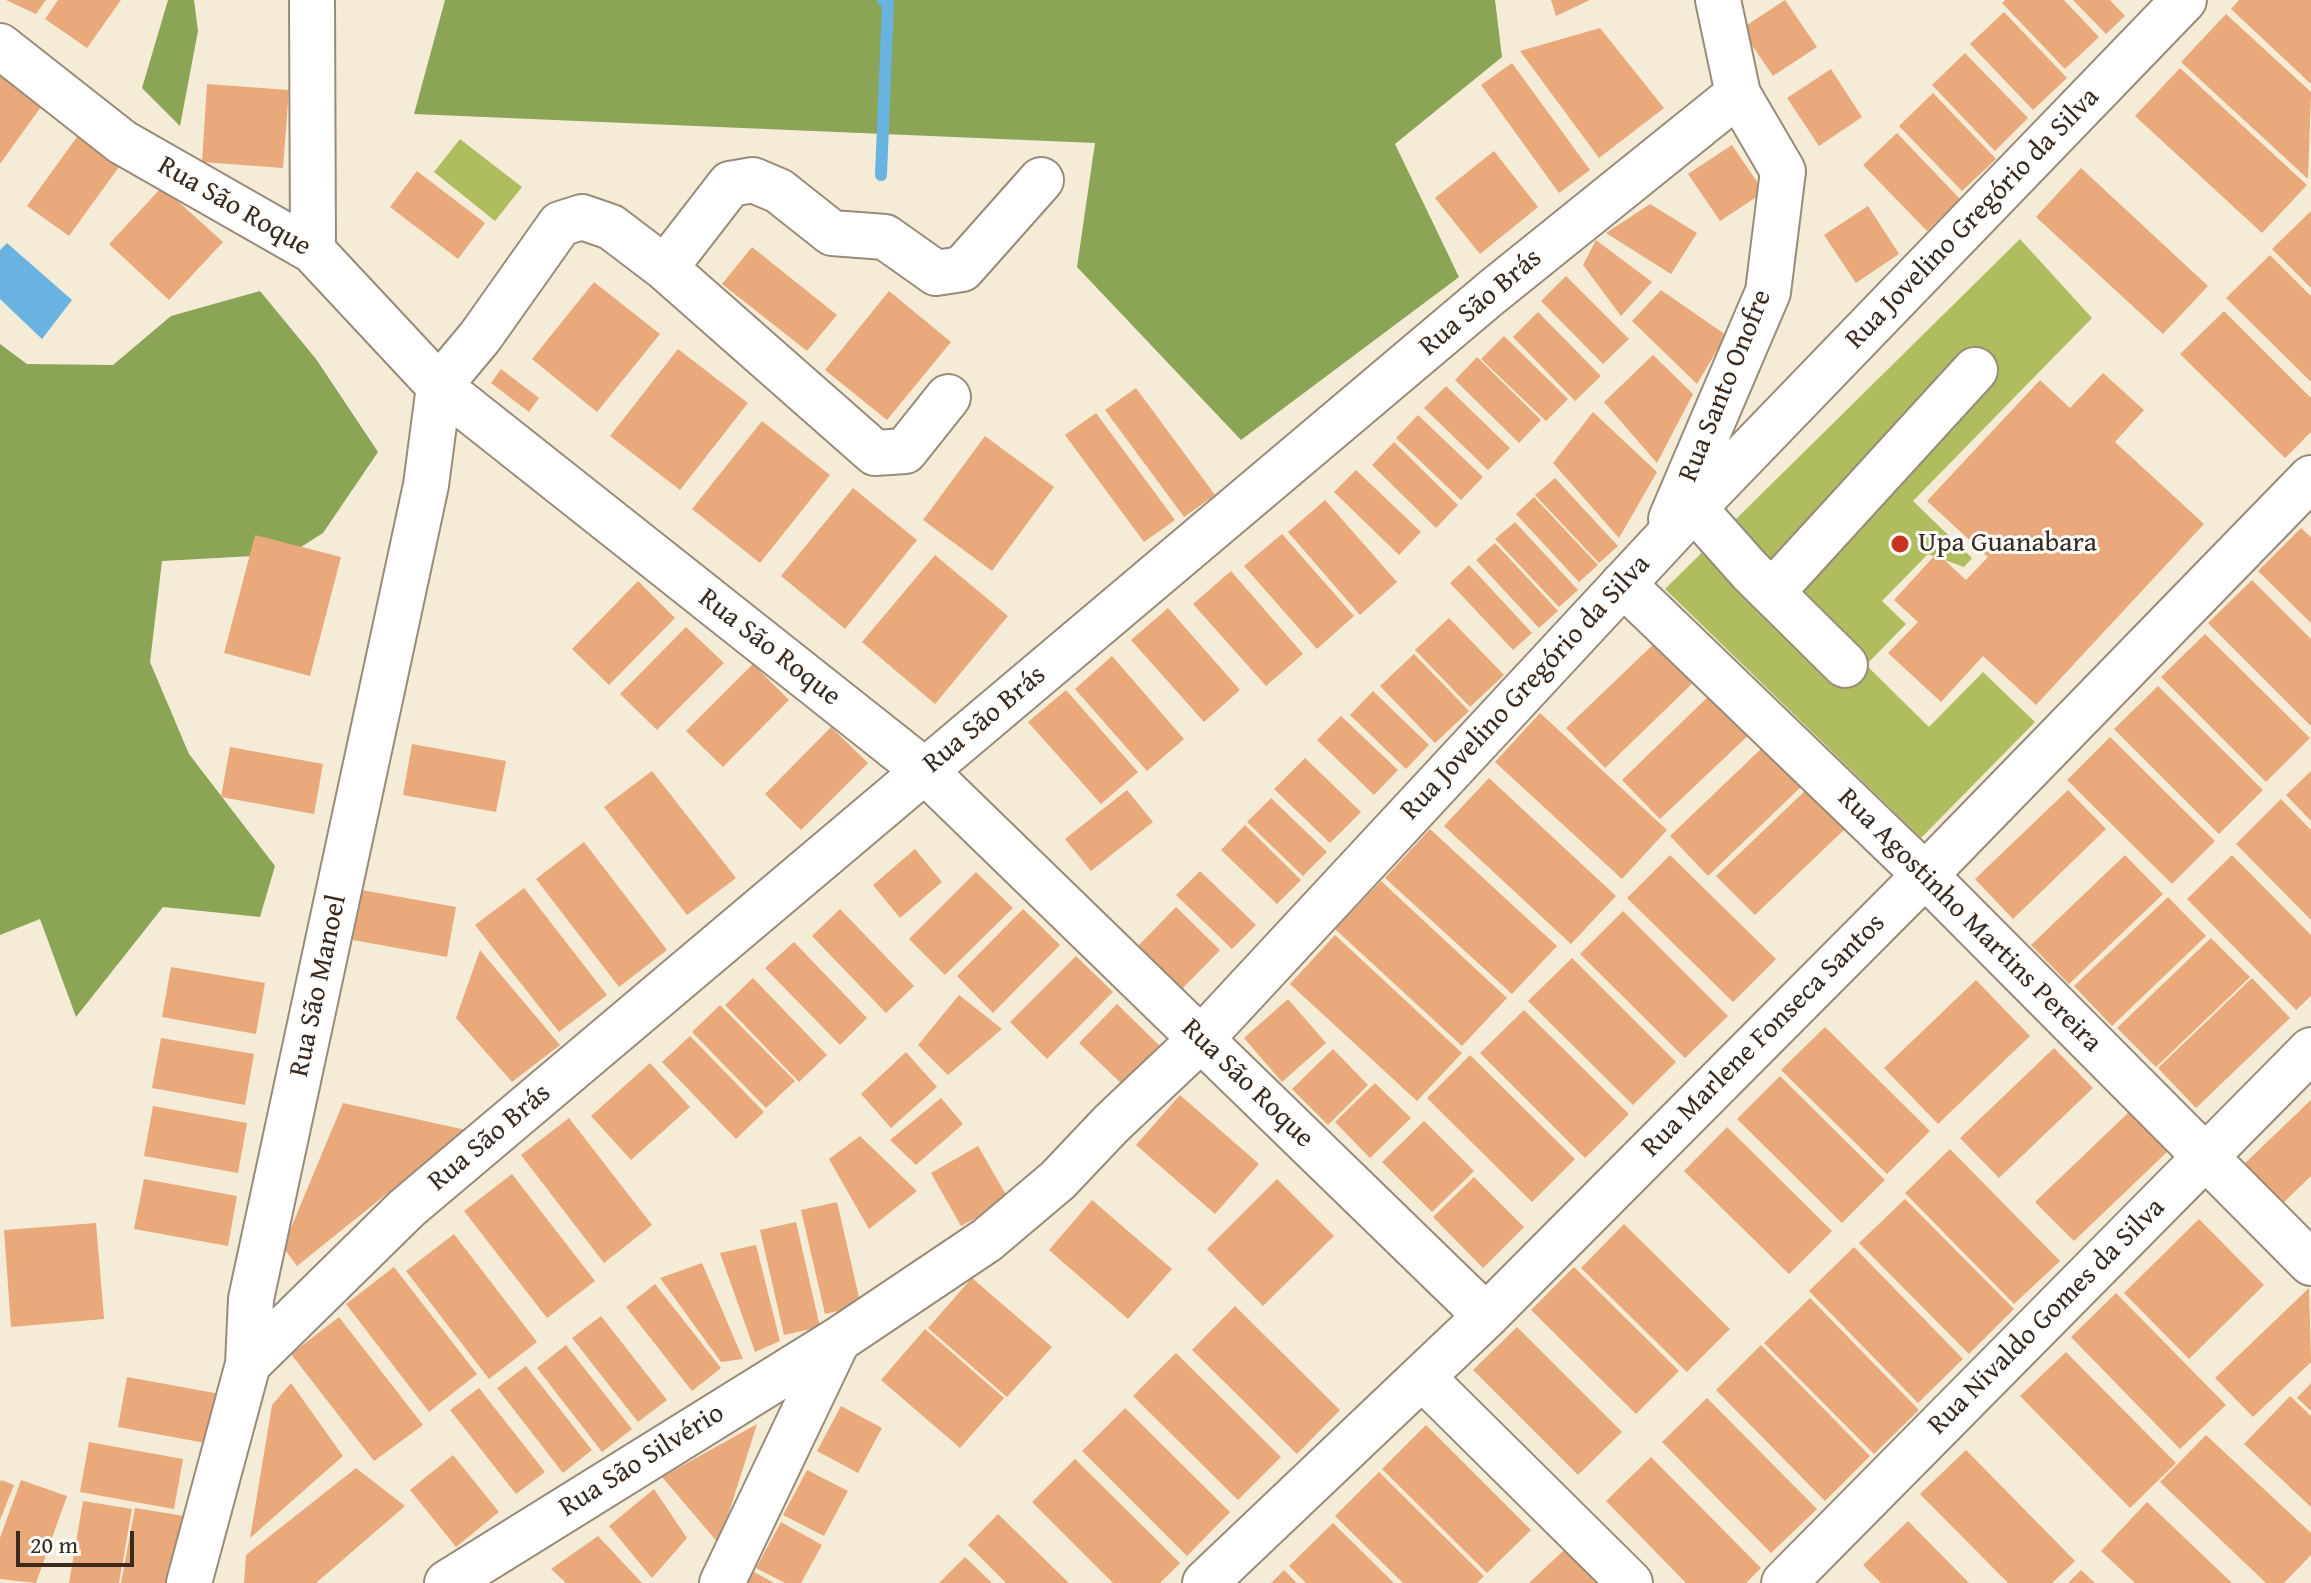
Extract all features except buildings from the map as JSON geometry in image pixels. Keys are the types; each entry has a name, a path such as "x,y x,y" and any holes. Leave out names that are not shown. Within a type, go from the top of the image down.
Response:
{"street":[{"path":"312,0 313,251"},
{"name":"Rua Santo Onofre","path":"1661,543 1768,292 1783,171 1738,94 1718,0"},
{"name":"Rua Jovelino Gregório da Silva","path":"838,1340 987,1240 1058,1180 1111,1124 1201,1039 1694,508 2184,0"},
{"name":"Rua São Roque","path":"0,46 122,142 313,251 439,386 925,771 1486,1316"},
{"name":"Rua São Brás","path":"248,1364 407,1208 1491,293 1738,94"},
{"path":"665,268 730,184 753,180 779,191 832,233 885,237 936,273 962,269 1041,180"},
{"path":"439,386 480,337 560,224 582,217 611,227 665,268 875,453 905,451 948,397"},
{"path":"1772,592 1975,370"},
{"name":"Rua São Manoel","path":"189,1583 248,1364 251,1299 426,485 439,386"},
{"name":"Rua Marlene Fonseca Santos","path":"1205,1583 1486,1316 1925,875 2311,478"},
{"path":"1694,508 1845,665"},
{"name":"Rua Agostinho Martins Pereira","path":"1623,584 1925,875 2311,1263"},
{"name":"Rua Nivaldo Gomes da Silva","path":"1784,1583 2311,1050"},
{"path":"722,1583 838,1340"},
{"name":"Rua São Silvério","path":"447,1583 838,1340"},
{"path":"1423,1378 1630,1583"}],"green space":[{"path":"168,0 194,0 198,31 180,126 142,88"},
{"path":"445,0 1495,0 1502,57 1395,144 1459,277 1241,440 1077,267 1095,143 414,114"},
{"path":"460,139 522,187 495,221 434,172"},
{"path":"2020,239 2092,318 1913,501 1972,558 1964,567 1928,554 1882,601 1906,624 1866,665 1929,727 1983,672 2035,722 1921,838 1665,589"},
{"path":"260,291 316,359 378,452 323,533 290,554 162,561 150,662 189,754 275,866 260,917 163,907 76,1017 40,919 0,935 0,344 27,364 113,365 171,316"}],"water":[{"path":"7,243 72,300 42,339 0,299 0,250"}],"waterway":[{"path":"881,175 888,3 883,0"}],"place":[{"name":"Upa Guanabara","path":"1900,544"}]}
